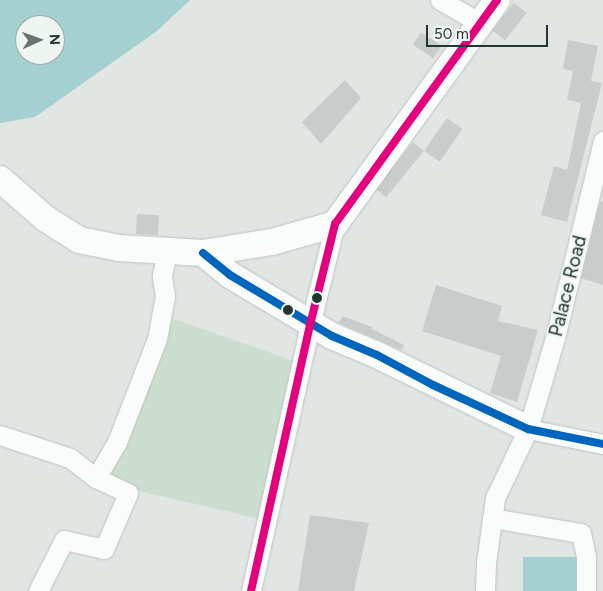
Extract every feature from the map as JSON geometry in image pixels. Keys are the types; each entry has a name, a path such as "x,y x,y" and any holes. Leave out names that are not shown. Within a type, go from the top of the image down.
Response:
{"main road":[{"path":"0,179 46,219 79,240 119,248 203,253 272,242 335,224 482,24 497,0"},
{"path":"203,253 230,275 311,321 332,336 378,355 528,429"}],"street":[{"path":"440,0 482,24"},
{"name":"Palace Road","path":"486,591 486,563 495,498 528,429 555,338 601,162 603,141"},
{"path":"251,591 311,321 335,224"},
{"path":"96,478 117,442 157,339 165,296 162,276 167,251"},
{"path":"528,429 603,444"},
{"path":"0,435 70,458 96,478 128,494 104,549 64,540 38,591"},
{"path":"492,518 581,533 586,557 586,591"}],"green space":[{"path":"174,319 294,361 260,519 100,482"}],"water":[{"path":"0,0 190,0 157,31 35,117 0,123"},
{"path":"523,557 586,557 586,591 523,591"}],"building":[{"path":"514,3 527,13 505,40 492,31"},
{"path":"421,32 442,46 433,58 413,44"},
{"path":"568,40 598,46 591,81 602,83 567,222 541,215 554,166 567,170 581,103 567,100 573,71 563,69"},
{"path":"345,80 361,98 321,144 302,122"},
{"path":"447,118 463,129 440,162 424,151"},
{"path":"413,142 424,151 386,197 375,189"},
{"path":"600,201 603,202 603,285 581,278"},
{"path":"137,214 159,215 158,235 136,234"},
{"path":"436,285 502,306 498,321 538,330 517,402 490,393 501,356 422,331"},
{"path":"342,316 372,327 372,329 404,345 402,350 339,323"},
{"path":"310,515 369,523 354,591 298,591"}],"transit line":[{"path":"251,591 311,321 335,224 497,0"},
{"path":"203,253 230,275 332,336 377,355 433,385 528,429 603,444"}]}
